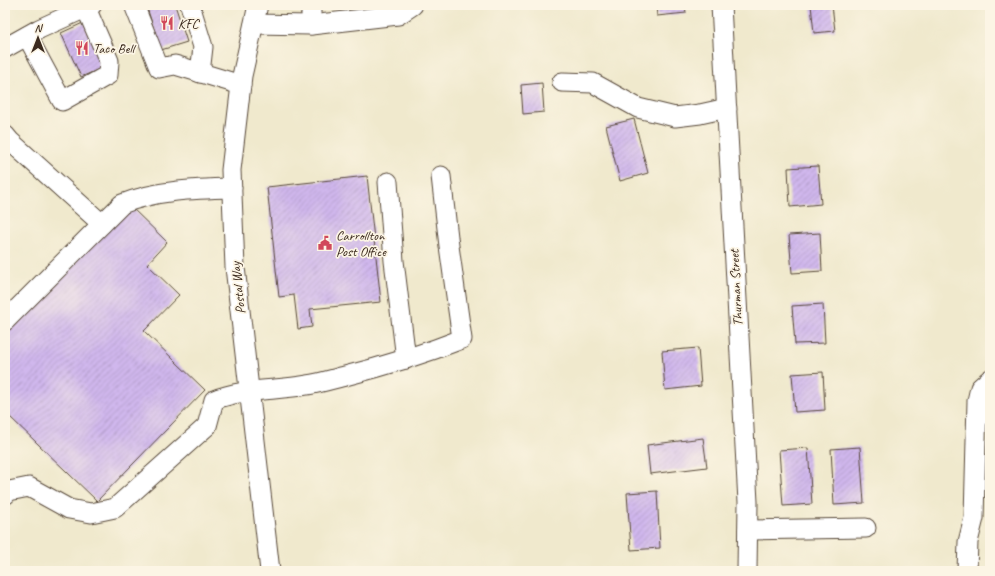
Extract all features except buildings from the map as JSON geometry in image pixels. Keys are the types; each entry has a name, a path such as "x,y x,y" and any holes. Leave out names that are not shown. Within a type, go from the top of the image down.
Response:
{"street":[{"path":"134,5 159,68 175,65 241,85"},
{"path":"190,5 203,47 200,72"},
{"name":"Postal Way","path":"258,5 241,85 231,170 236,267 270,571"},
{"path":"310,5 312,25"},
{"path":"254,24 312,25 398,14 413,5"},
{"name":"Thurman Street","path":"721,5 748,502 748,571"},
{"path":"5,48 27,36 89,6 109,61 108,75 62,101 27,36"},
{"path":"562,82 593,83 638,108 675,117 700,114 727,108"},
{"path":"5,135 102,224"},
{"path":"5,495 9,491 29,487 69,510 91,513 115,508 207,426 214,400 223,396 250,390 306,385 374,368 440,348 462,339 441,176"},
{"path":"388,182 394,262 406,358"},
{"path":"5,321 122,204 135,199 196,189 232,188"},
{"path":"968,571 968,542 974,518 977,402 980,388 990,379"},
{"path":"748,530 866,528"}],"place":[{"name":"KFC","path":"167,23"},
{"name":"Taco Bell","path":"82,48"},
{"name":"Carrollton Post Office","path":"325,243"}]}
